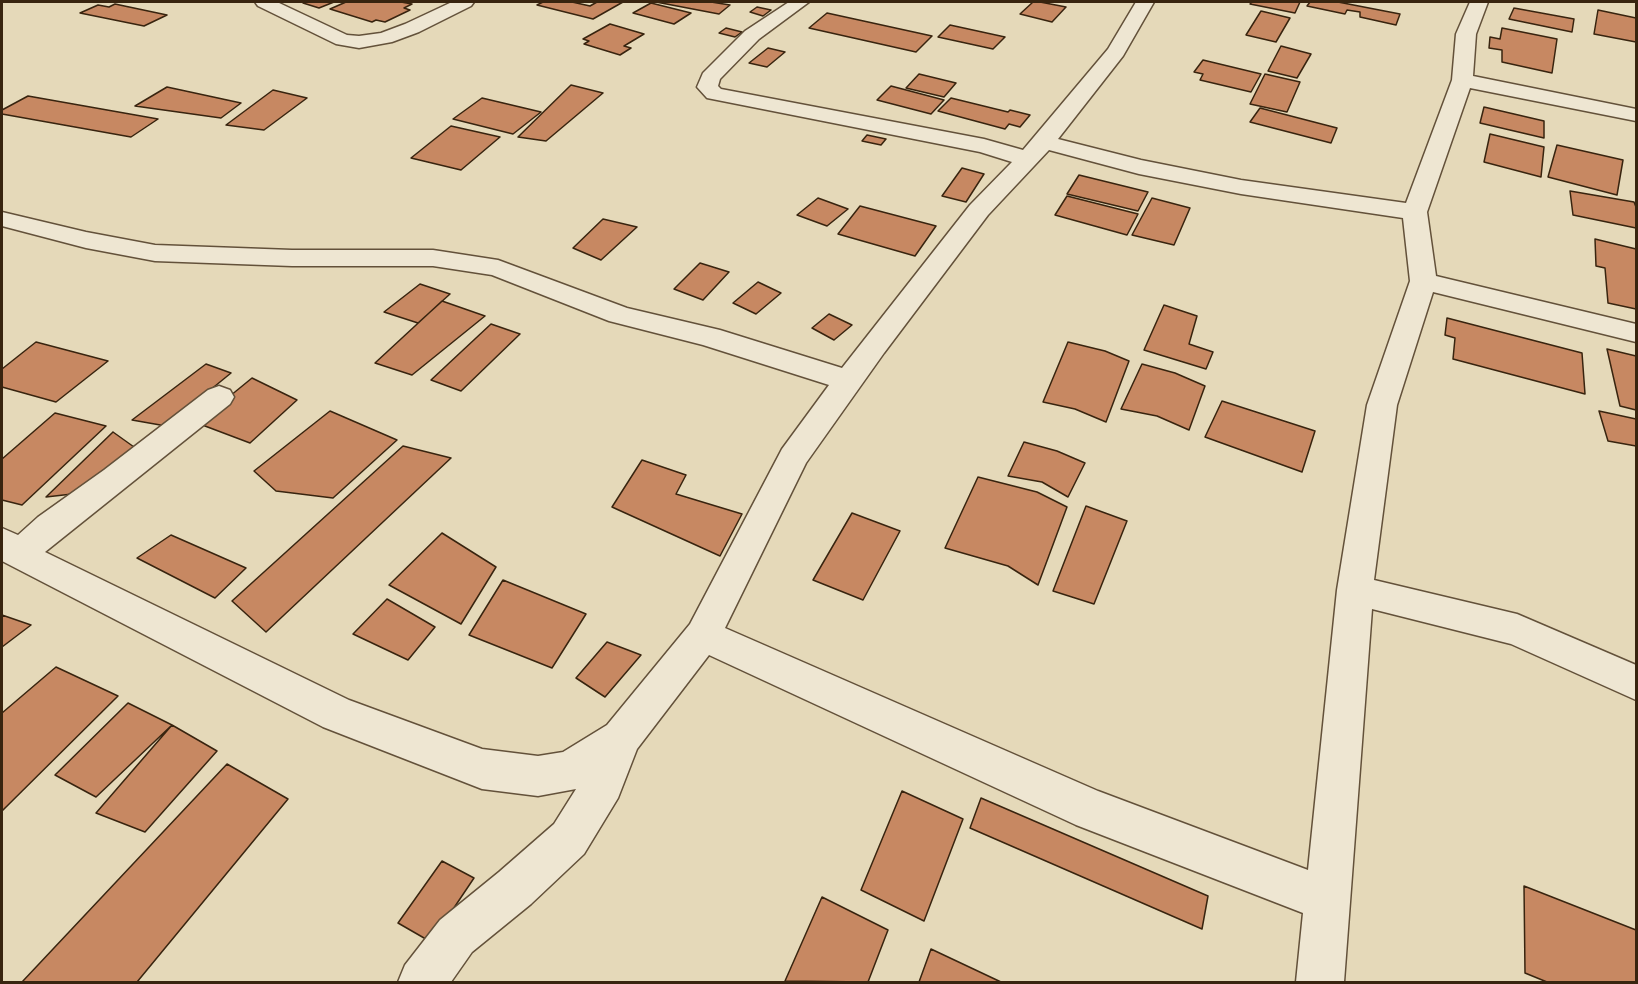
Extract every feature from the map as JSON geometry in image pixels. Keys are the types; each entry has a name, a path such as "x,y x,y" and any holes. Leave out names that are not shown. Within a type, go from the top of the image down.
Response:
{"street":[{"path":"264,2 343,40 359,42 394,35 465,2"},
{"path":"800,2 752,35 710,77 707,87 714,94 984,146 1036,150 1139,167 1241,188 1415,212"},
{"path":"422,982 456,936 516,888 569,839 603,784 621,738 703,635 793,457 979,210 1036,150 1116,52 1145,2"},
{"path":"1320,982 1355,590 1382,405 1423,281 1415,212 1462,80 1466,34 1479,2"},
{"path":"1462,80 1636,115"},
{"path":"2,219 86,240 155,253 292,258 433,258 498,268 619,315 711,338 849,381"},
{"path":"1423,281 1636,333"},
{"path":"10,548 50,527 116,479 219,397"},
{"path":"10,548 337,714 482,769 538,776 570,771 621,738"},
{"path":"1355,590 1517,630 1636,683"},
{"path":"703,635 1091,810 1327,900"}],"building":[{"path":"334,2 319,8 303,3"},
{"path":"346,2 412,4 404,8 410,10 385,22 376,20 372,22 330,9"},
{"path":"543,2 572,2 590,6 597,2 623,2 593,19 537,5"},
{"path":"656,2 711,2 730,5 719,14"},
{"path":"1033,2 1066,7 1052,22 1020,14"},
{"path":"1252,2 1300,2 1295,13 1250,4"},
{"path":"1310,2 1338,2 1400,14 1396,25 1360,17 1360,12 1347,10 1345,14 1307,6"},
{"path":"651,3 691,13 674,24 633,13"},
{"path":"115,4 167,15 144,26 80,13 98,5 109,7"},
{"path":"757,7 771,10 763,16 750,12"},
{"path":"1514,8 1574,19 1572,32 1509,19"},
{"path":"1598,10 1636,18 1636,42 1594,34"},
{"path":"1261,11 1290,18 1276,42 1246,35"},
{"path":"827,13 932,36 916,52 809,28"},
{"path":"610,24 644,34 624,46 631,48 620,55 584,44 589,41 583,39"},
{"path":"950,25 1005,37 993,49 938,37"},
{"path":"726,28 742,32 735,37 719,33"},
{"path":"1502,28 1557,39 1552,73 1502,62 1502,50 1489,48 1490,37 1500,39"},
{"path":"1281,46 1311,54 1297,78 1268,71"},
{"path":"768,48 785,52 767,67 749,63"},
{"path":"1203,60 1261,74 1251,92 1200,80 1203,74 1194,72"},
{"path":"919,74 956,83 944,97 906,88"},
{"path":"1265,74 1300,82 1287,112 1250,104"},
{"path":"571,85 603,93 546,141 518,137"},
{"path":"891,86 944,100 931,114 877,100"},
{"path":"167,87 241,103 221,118 135,106"},
{"path":"273,90 307,98 264,130 226,125"},
{"path":"28,96 158,119 131,137 2,114 2,110"},
{"path":"482,98 541,112 513,134 453,119"},
{"path":"951,98 1030,115 1020,127 1009,124 1005,129 938,111"},
{"path":"1484,107 1544,121 1544,138 1480,123"},
{"path":"1260,108 1337,128 1331,143 1250,122"},
{"path":"451,126 500,137 461,170 411,158"},
{"path":"1490,134 1544,147 1541,177 1484,162"},
{"path":"867,135 886,139 881,145 862,141"},
{"path":"1557,145 1623,160 1617,195 1548,177"},
{"path":"962,168 984,174 966,202 942,196"},
{"path":"1079,175 1148,192 1138,211 1067,194"},
{"path":"1570,191 1634,202 1636,228 1573,215"},
{"path":"1067,196 1138,214 1127,235 1055,215"},
{"path":"818,198 848,209 827,226 797,215"},
{"path":"1152,198 1190,208 1174,245 1132,235"},
{"path":"860,206 936,226 915,256 838,234"},
{"path":"603,219 637,227 601,260 573,248"},
{"path":"1595,239 1636,249 1636,309 1608,303 1605,268 1596,266"},
{"path":"700,263 729,272 703,300 674,289"},
{"path":"758,282 781,293 756,314 733,303"},
{"path":"420,284 450,294 418,323 384,312"},
{"path":"442,301 485,316 412,375 375,363"},
{"path":"1164,305 1197,316 1189,344 1213,352 1206,369 1144,350"},
{"path":"829,314 852,325 834,340 812,328"},
{"path":"1447,318 1582,353 1585,394 1453,359 1455,338 1445,335"},
{"path":"491,324 520,334 461,391 431,380"},
{"path":"36,342 108,361 56,402 2,387 2,369"},
{"path":"1068,342 1105,351 1129,361 1106,422 1075,409 1043,402"},
{"path":"1607,349 1636,356 1636,410 1620,406"},
{"path":"206,364 231,373 166,426 132,420"},
{"path":"1142,364 1175,373 1205,386 1189,430 1157,416 1121,409"},
{"path":"252,378 297,400 250,443 197,423"},
{"path":"1222,401 1315,431 1302,472 1205,437"},
{"path":"330,411 397,440 333,498 276,491 254,471"},
{"path":"1599,411 1636,419 1636,446 1608,441"},
{"path":"55,413 106,426 22,505 2,500 2,459"},
{"path":"113,432 134,447 81,493 46,497"},
{"path":"1024,442 1057,451 1085,463 1068,497 1042,482 1008,476"},
{"path":"403,446 451,458 266,632 232,601"},
{"path":"642,460 686,475 676,494 742,514 720,556 612,507"},
{"path":"978,477 1037,492 1067,507 1038,585 1008,566 945,548"},
{"path":"1086,506 1127,521 1094,604 1053,591"},
{"path":"852,513 900,531 863,600 813,580"},
{"path":"442,533 496,567 461,624 389,585"},
{"path":"171,535 246,568 215,598 137,558"},
{"path":"503,580 586,614 552,668 469,635"},
{"path":"387,599 435,627 408,660 353,634"},
{"path":"2,615 31,625 2,647"},
{"path":"607,642 641,655 605,697 576,678"},
{"path":"56,667 118,696 2,811 2,713"},
{"path":"128,703 172,725 96,797 55,775"},
{"path":"172,725 217,751 145,832 96,813"},
{"path":"227,764 288,799 137,982 22,982"},
{"path":"902,791 963,819 924,921 861,890"},
{"path":"981,798 1208,896 1202,929 970,828"},
{"path":"442,861 474,878 431,942 398,923"},
{"path":"1524,886 1636,930 1636,982 1547,982 1525,973"},
{"path":"822,897 888,930 868,982 785,981"},
{"path":"931,949 1001,982 919,982"}]}
